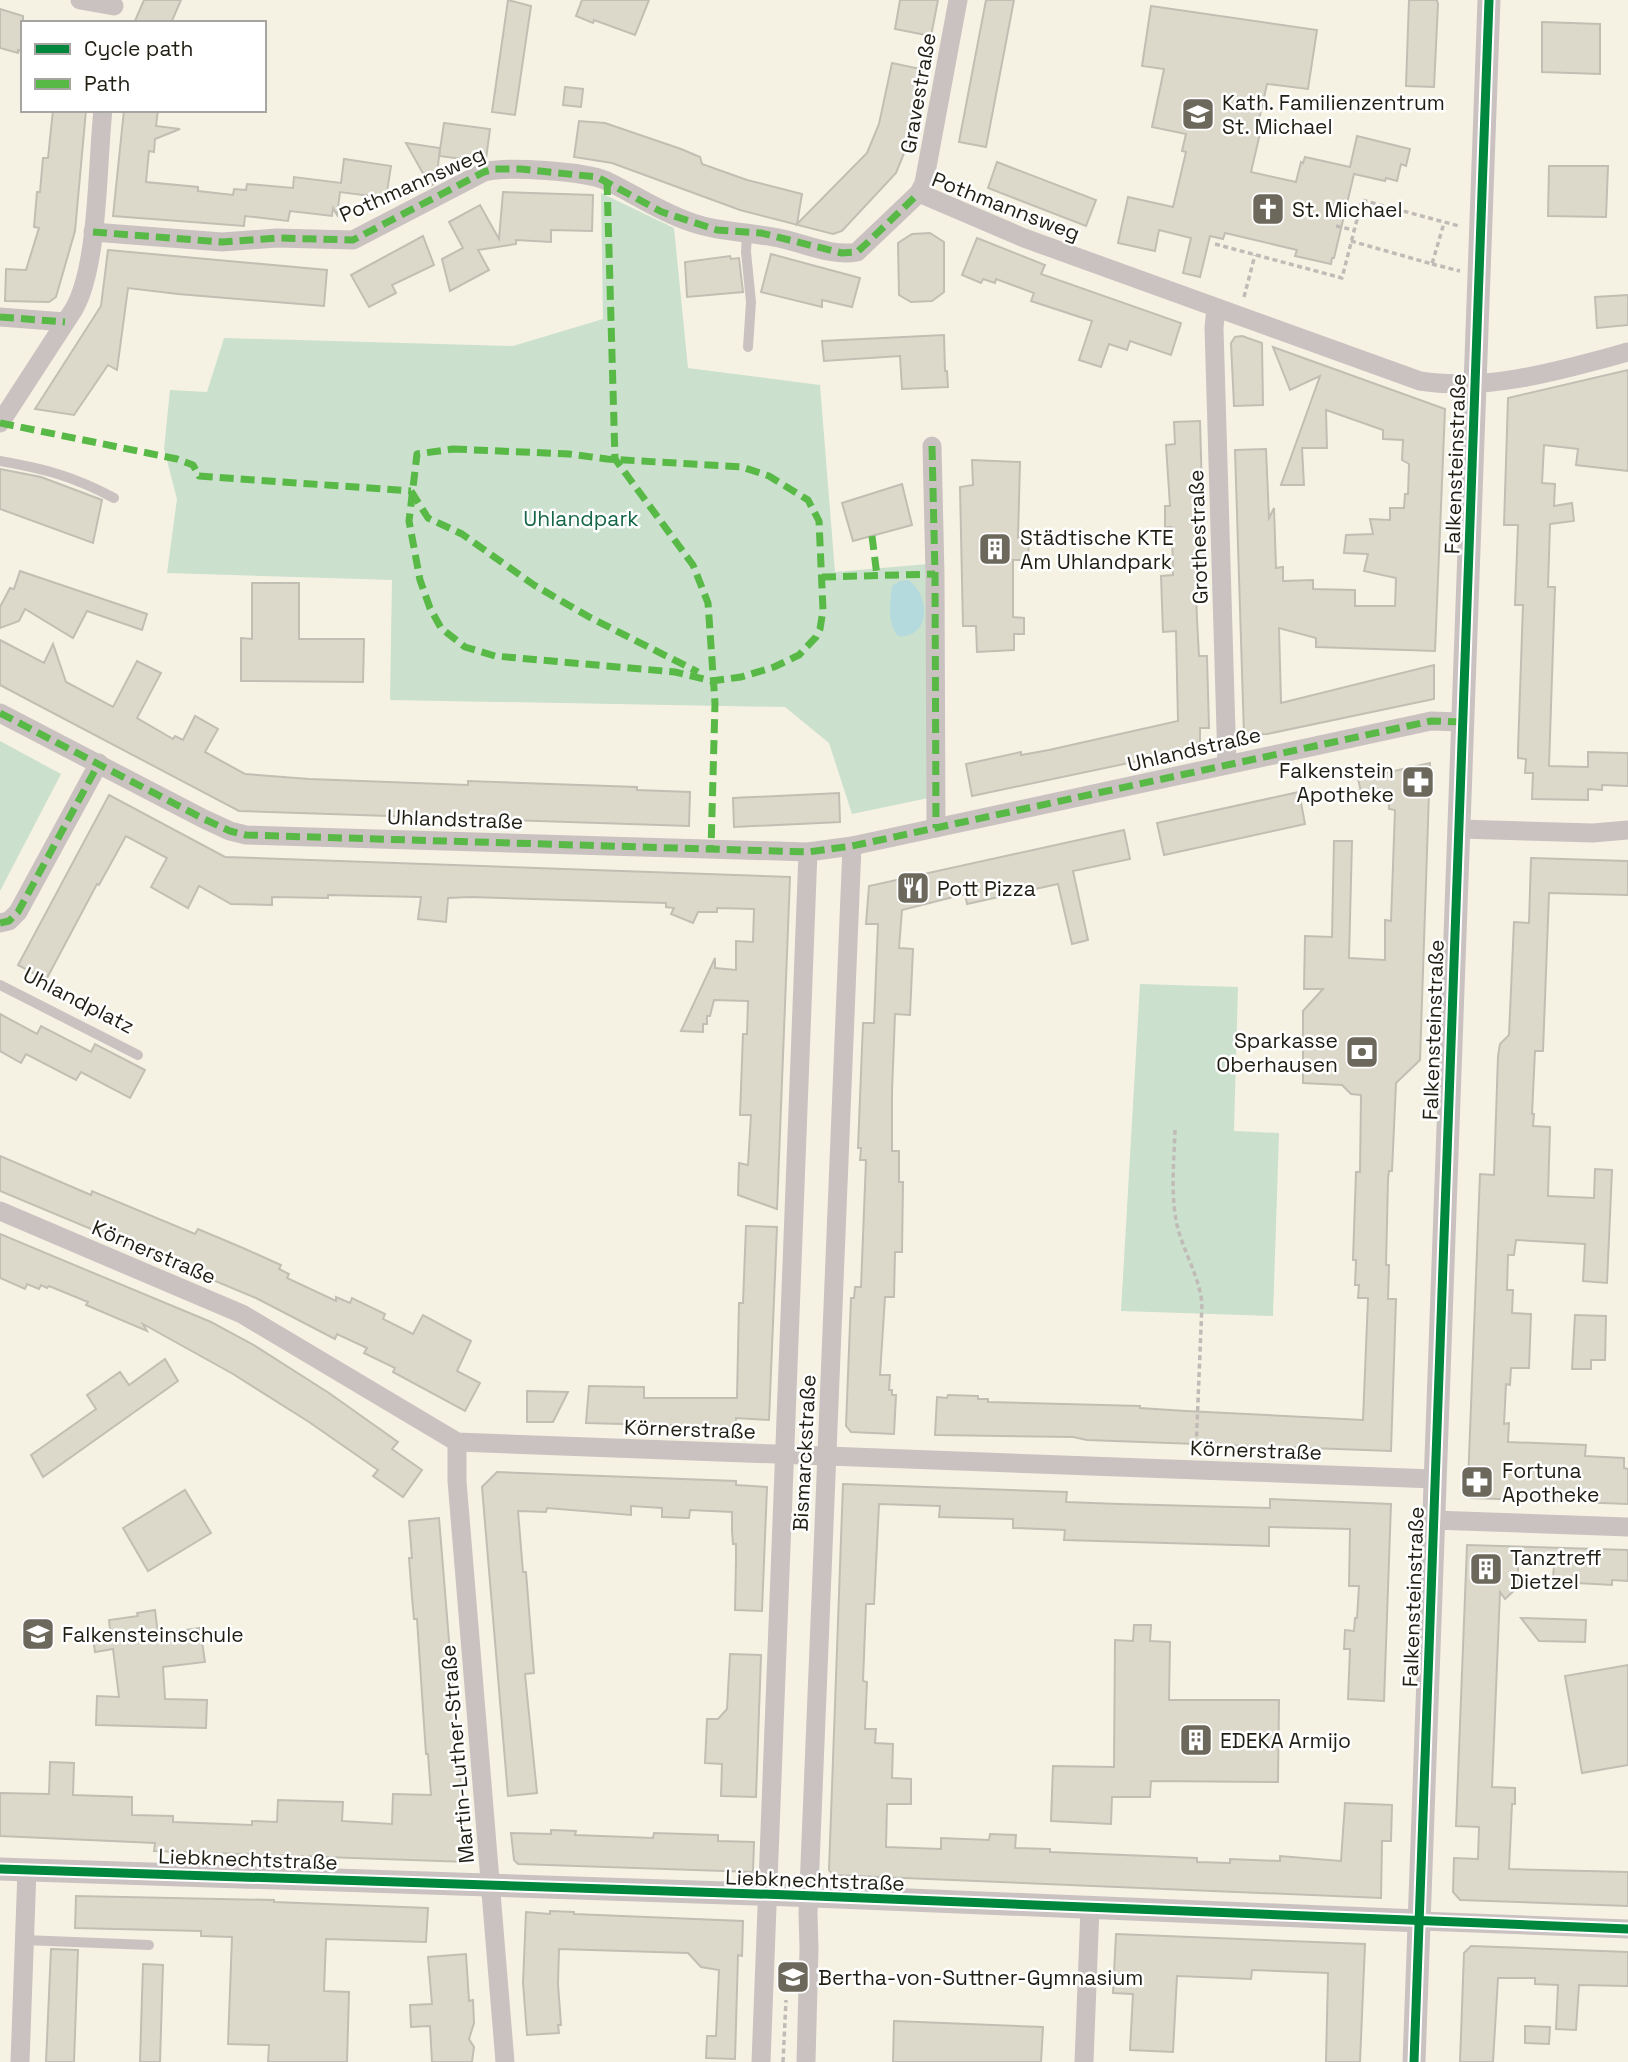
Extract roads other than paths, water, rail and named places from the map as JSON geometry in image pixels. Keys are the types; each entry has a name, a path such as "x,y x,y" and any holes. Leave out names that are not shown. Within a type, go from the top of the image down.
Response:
{"street":[{"path":"80,0 114,10"},
{"name":"Gravestraße","path":"919,193 927,167 958,0"},
{"name":"Falkensteinstraße","path":"1414,2062 1489,0"},
{"path":"0,423 83,289 93,232 103,112"},
{"name":"Pothmannsweg","path":"93,232 222,243 277,238 353,240 475,176 495,169 521,169 597,177 662,212 718,230 747,231 833,251 857,252 919,193 1024,238 1420,382 1476,383 1520,378 1628,352"},
{"name":"Grothestraße","path":"1216,308 1214,328 1227,764"},
{"path":"0,317 65,322"},
{"path":"932,446 936,828"},
{"name":"Uhlandstraße","path":"0,713 204,819 246,835 808,852 852,846 1431,721 1462,722"},
{"path":"0,923 9,920 18,912 99,763"},
{"path":"1459,829 1594,834 1628,830"},
{"name":"Bismarckstraße","path":"806,2062 808,1913 852,846"},
{"name":"Bismarckstraße","path":"761,2062 808,852"},
{"name":"Körnerstraße","path":"0,1212 242,1314 457,1442 1434,1479"},
{"name":"Martin-Luther-Straße","path":"457,1442 458,1493 505,2062"},
{"path":"1433,1520 1628,1527"},
{"name":"Liebknechtstraße","path":"0,1868 491,1884 1628,1929"},
{"path":"20,2062 27,1870"},
{"path":"1084,2062 1090,1908"}],"lane":[{"path":"747,231 746,252 751,302 748,347"},
{"path":"0,461 51,470 90,485 114,498"},
{"name":"Uhlandplatz","path":"0,985 138,1055"},
{"path":"24,1940 149,1945"}],"water":[{"path":"908,580 920,595 924,614 917,630 909,635 898,636 891,619 892,586"}],"place":[{"name":"Kath. Familienzentrum St. Michael","path":"1198,114"},
{"name":"St. Michael","path":"1268,209"},
{"name":"Städtische KTE Am Uhlandpark","path":"995,549"},
{"name":"Falkenstein Apotheke","path":"1418,782"},
{"name":"Pott Pizza","path":"913,888"},
{"name":"Sparkasse Oberhausen","path":"1362,1052"},
{"name":"Fortuna Apotheke","path":"1477,1482"},
{"name":"Tanztreff Dietzel","path":"1486,1569"},
{"name":"Falkensteinschule","path":"38,1634"},
{"name":"EDEKA Armijo","path":"1196,1740"},
{"name":"Bertha-von-Suttner-Gymnasium","path":"793,1977"}],"park label":[{"name":"Uhlandpark","path":"581,518"}]}
